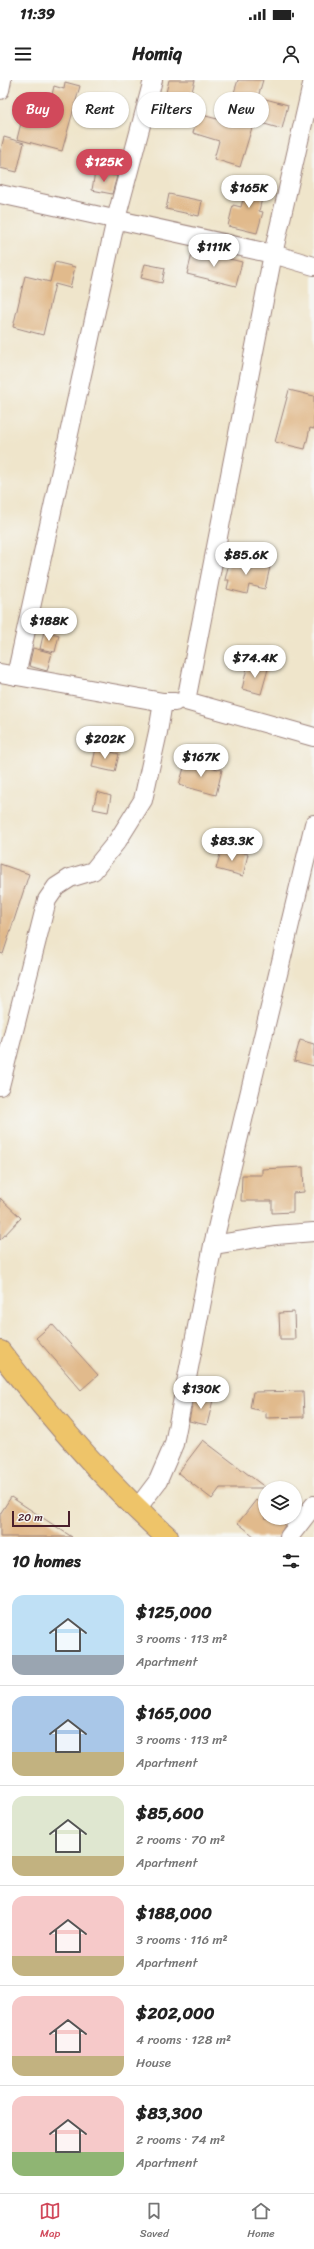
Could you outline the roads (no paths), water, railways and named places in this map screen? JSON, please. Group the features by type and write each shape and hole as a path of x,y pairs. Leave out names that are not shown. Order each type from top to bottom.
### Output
{"main road":[{"path":"0,1352 48,1415 136,1510 166,1537"}],"street":[{"path":"0,90 2,80"},
{"path":"153,80 116,219 8,675 162,702 186,701 314,737"},
{"path":"186,701 273,254 313,80"},
{"path":"0,194 273,254 314,266"},
{"path":"0,1086 47,900 56,887 70,878 93,870 118,840 143,800 157,740 162,702"},
{"path":"136,1510 158,1481 174,1444 213,1246 314,824"},
{"path":"213,1246 276,1235 314,1232"},
{"path":"289,1537 314,1505"}]}
